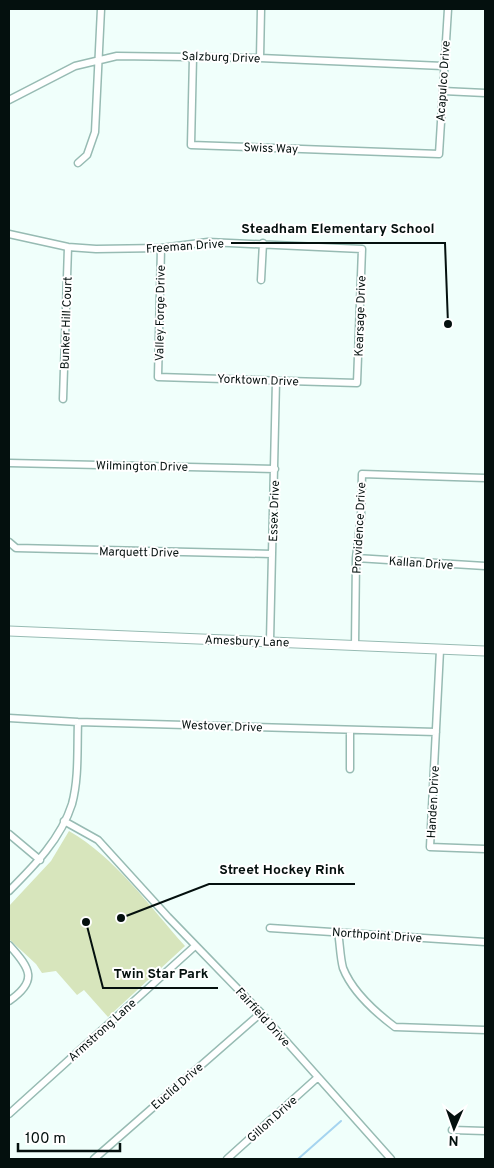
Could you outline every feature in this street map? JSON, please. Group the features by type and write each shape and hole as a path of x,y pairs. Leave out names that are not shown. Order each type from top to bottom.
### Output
{"street":[{"path":"78,163 86,155 95,132 101,9"},
{"path":"260,58 261,9"},
{"name":"Acapulco Drive","path":"439,154 448,9"},
{"name":"Salzburg Drive","path":"9,100 75,66 117,56 260,58 443,66"},
{"name":"Swiss Way","path":"193,57 191,145 439,154"},
{"path":"443,91 485,93"},
{"name":"Freeman Drive","path":"9,234 68,247 161,248 208,242 362,249"},
{"path":"261,280 263,244"},
{"name":"Bunker Hill Court","path":"63,399 68,247"},
{"name":"Valley Forge Drive","path":"158,377 161,248"},
{"name":"Kearsage Drive","path":"357,383 362,249"},
{"name":"Yorktown Drive","path":"158,377 357,383"},
{"name":"Essex Drive","path":"270,641 275,469 273,433 276,381"},
{"name":"Wilmington Drive","path":"9,463 275,469"},
{"name":"Providence Drive","path":"356,646 356,558 361,516 362,474 485,478"},
{"name":"Marquett Drive","path":"9,542 16,548 272,554"},
{"name":"Kallan Drive","path":"356,558 485,566"},
{"name":"Amesbury Lane","path":"9,631 485,651"},
{"path":"436,732 440,650"},
{"name":"Westover Drive","path":"9,718 78,722 436,732"},
{"path":"9,891 40,860 64,821 72,803 76,780 78,722"},
{"path":"350,730 350,769"},
{"name":"Handen Drive","path":"436,732 430,846 485,849"},
{"name":"Fairfield Drive","path":"64,821 98,840 195,946 261,1014 390,1159"},
{"path":"9,834 40,860"},
{"name":"Northpoint Drive","path":"270,928 485,942"},
{"path":"338,932 343,966 352,985 383,1018 395,1027 485,1030"},
{"path":"9,945 27,969 28,984 23,991 9,1001"},
{"name":"Armstrong Lane","path":"9,1114 195,946"},
{"name":"Euclid Drive","path":"94,1159 261,1014"},
{"name":"Gillon Drive","path":"227,1159 317,1078"},
{"path":"452,1130 485,1131"}],"green space":[{"path":"69,831 86,842 117,869 185,946 108,1017 84,990 77,995 56,971 42,973 36,964 9,939 9,906 51,861"}],"waterway":[{"path":"298,1159 341,1121"}],"place":[{"name":"Steadham Elementary School","path":"448,324"},
{"name":"Street Hockey Rink","path":"121,918"},
{"name":"Twin Star Park","path":"86,922"}]}
